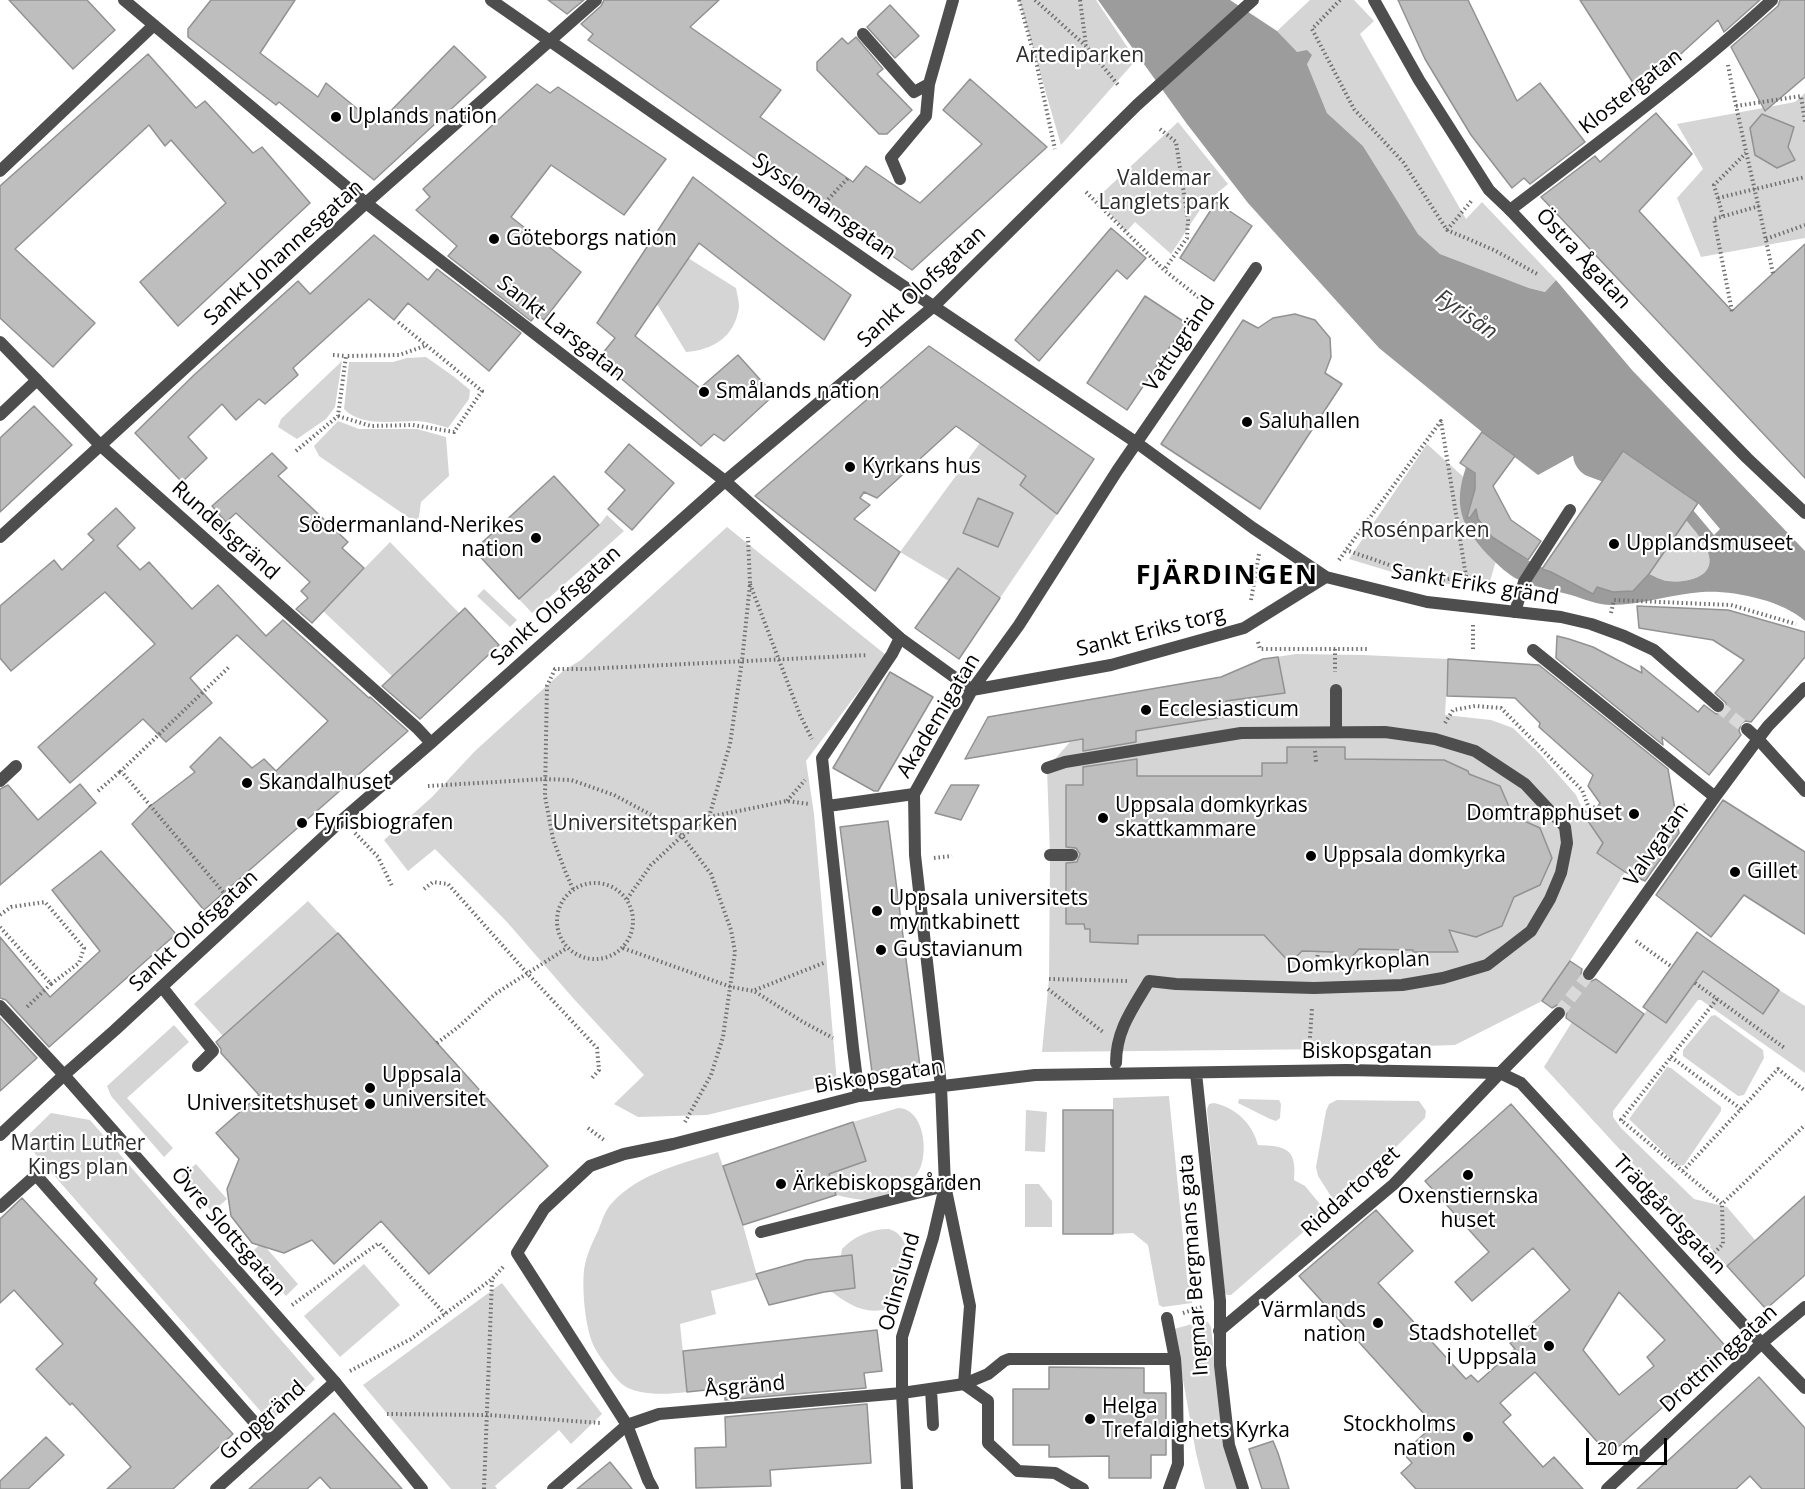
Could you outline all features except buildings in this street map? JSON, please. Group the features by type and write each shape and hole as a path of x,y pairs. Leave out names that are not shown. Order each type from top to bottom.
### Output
{"street":[{"name":"Sankt Larsgatan","path":"124,0 366,203 725,481 900,638 972,690"},
{"name":"Sysslomansgatan","path":"491,0 934,306 1137,443"},
{"name":"Sankt Johannesgatan","path":"0,537 366,203 596,0"},
{"path":"900,180 891,158 926,116 929,84 953,0"},
{"name":"Sankt Olofsgatan","path":"0,1135 343,819 725,481 934,306 1137,105 1253,0"},
{"name":"Östra Ågatan","path":"1374,0 1419,80 1487,187 1664,373 1747,458 1805,513"},
{"name":"Klostergatan","path":"1510,210 1659,97 1724,44 1772,0"},
{"path":"0,171 154,25"},
{"path":"864,34 915,92 929,84"},
{"name":"Vattugränd","path":"1137,443 1256,268"},
{"name":"Rundelsgränd","path":"0,342 101,446 431,743"},
{"path":"0,415 37,380"},
{"name":"Sankt Eriks gränd","path":"1137,443 1326,577 1427,602 1561,617 1591,624 1654,650 1718,706"},
{"name":"Akademigatan","path":"941,1086 915,855 915,794 972,690 1019,625 1137,443"},
{"path":"1515,612 1524,582 1570,510"},
{"name":"Sankt Eriks torg","path":"972,690 1111,665 1244,628 1326,577"},
{"path":"860,1095 822,758 892,654 900,638"},
{"path":"1533,650 1715,797"},
{"name":"Valvgatan","path":"1589,974 1758,739 1805,688"},
{"path":"1336,690 1336,732"},
{"path":"1747,729 1805,791"},
{"path":"1047,768 1065,762 1241,733 1385,732 1436,739 1475,752 1525,784 1565,827"},
{"path":"0,781 16,766"},
{"path":"828,806 915,794"},
{"name":"Domkyrkoplan","path":"1149,981 1176,984 1314,988 1402,985 1443,978 1487,965 1531,931 1550,899 1561,873 1567,843 1565,827"},
{"path":"1050,855 1072,855"},
{"path":"1116,1063 1122,1027 1149,981"},
{"path":"162,987 213,1051 198,1066"},
{"path":"1500,1073 1559,1013"},
{"name":"Övre Slottsgatan","path":"5,1015 64,1075 335,1382 422,1489"},
{"name":"Biskopsgatan","path":"517,1253 544,1209 590,1166 624,1154 860,1095 1035,1075 1346,1070 1500,1073"},
{"name":"Ingmar Bergmans gata","path":"1196,1073 1220,1301 1220,1365 1230,1445 1243,1489"},
{"name":"Riddartorget","path":"1219,1331 1394,1184 1500,1073"},
{"name":"Trädgårdsgatan","path":"1500,1073 1521,1083 1805,1388"},
{"name":"Odinslund","path":"907,1489 902,1393 902,1337 933,1238 945,1186 941,1086"},
{"path":"0,1207 36,1175 270,1440"},
{"path":"761,1232 945,1186 970,1306 964,1384 988,1401 988,1443 1018,1472 1055,1473 1083,1489"},
{"path":"517,1253 627,1425 653,1489"},
{"name":"Drottninggatan","path":"1606,1489 1762,1343 1805,1307"},
{"path":"1167,1318 1175,1359 1179,1464 1169,1489"},
{"name":"Åsgränd","path":"553,1489 627,1425 659,1414 902,1393 964,1384 988,1374 1009,1359 1175,1359"},
{"name":"Gropgränd","path":"216,1489 335,1382"},
{"path":"931,1389 933,1425"}],"path":[{"path":"1019,0 1037,66 1055,149"},
{"path":"1035,0 1086,46 1119,86"},
{"path":"1080,0 1086,46"},
{"path":"1340,0 1312,29 1354,109 1403,162 1447,230 1494,250 1539,276"},
{"path":"1724,44 1773,274"},
{"path":"1736,106 1801,96 1805,122"},
{"path":"1160,129 1176,142 1188,220 1187,238 1164,270"},
{"path":"1723,216 1714,185 1746,153"},
{"path":"1718,198 1805,177"},
{"path":"822,206 848,178"},
{"path":"1447,230 1479,191 1487,187"},
{"path":"1086,192 1164,270 1223,315"},
{"path":"1732,311 1714,219 1759,206"},
{"path":"1766,239 1805,225"},
{"path":"338,416 371,426 413,425 454,432 482,391 398,322"},
{"path":"333,355 399,355 426,345"},
{"path":"296,451 338,416 346,356"},
{"path":"1326,577 1441,421 1466,576 1436,581 1346,550"},
{"path":"709,817 730,744 742,661 750,584 748,537"},
{"path":"1269,538 1260,548 1250,607 1252,624 1260,649 1369,649"},
{"path":"750,584 800,715 822,758"},
{"path":"1614,600 1731,605 1796,624"},
{"path":"1473,624 1473,649"},
{"path":"573,889 553,839 545,796 547,686 555,669 892,654"},
{"path":"98,791 229,667"},
{"path":"1436,739 1453,710 1474,706 1501,708 1582,790 1589,808"},
{"path":"121,771 242,913"},
{"path":"428,786 545,779 571,780 614,795 657,818 682,836 711,874 731,930 735,952 731,987 723,1037 711,1075 673,1143"},
{"path":"627,900 651,865 682,836 709,817 788,801 828,806"},
{"path":"1565,827 1589,808 1598,807"},
{"path":"343,819 378,857 392,886"},
{"path":"930,858 952,856"},
{"path":"424,889 433,882 448,884 597,1048 599,1070 592,1078"},
{"path":"589,883 601,883 614,887 627,900 632,912 633,927 630,938 623,948 611,956 598,960 579,957 567,948 557,930 557,913 562,900 573,889 589,883"},
{"path":"0,915 11,907 45,902 84,948 79,963 5,1015"},
{"path":"0,927 51,984"},
{"path":"1621,930 1672,967"},
{"path":"437,1043 495,994 567,948"},
{"path":"623,948 731,987 754,991 803,1022 853,1048"},
{"path":"754,991 843,954"},
{"path":"1049,979 1149,981"},
{"path":"1695,983 1786,1049"},
{"path":"1048,989 1118,1044"},
{"path":"1717,999 1621,1120 1722,1204"},
{"path":"1309,1058 1310,1029"},
{"path":"1671,1057 1741,1109"},
{"path":"1683,1171 1778,1070 1805,1091"},
{"path":"1714,1252 1723,1244 1722,1204 1805,1125"},
{"path":"290,1308 379,1243 445,1314"},
{"path":"335,1382 346,1372 411,1339 492,1279 517,1253"},
{"path":"484,1489 492,1279"},
{"path":"1167,1318 1220,1301"},
{"path":"362,1414 488,1415 627,1425"}],"green space":[{"name":"Artediparken","path":"1019,0 1096,0 1136,60 1061,145"},
{"path":"1310,0 1354,0 1374,21 1360,34 1466,219 1482,202 1556,280 1545,292 1440,254 1418,234 1363,146 1327,113 1307,64 1277,31"},
{"path":"1805,93 1805,238 1701,257 1677,198 1703,169 1677,124 1795,102"},
{"name":"Valdemar Langlets park","path":"1178,122 1228,184 1203,205 1171,254 1135,222 1126,232 1097,198"},
{"path":"688,258 736,288 739,307 733,326 721,340 714,345 686,352 657,304"},
{"path":"426,357 470,390 469,399 448,428 420,421 368,421 351,415 344,409 349,362 393,362 407,358"},
{"path":"342,361 335,407 326,419 297,439 278,427 281,419"},
{"path":"338,421 359,429 417,429 446,437 449,476 421,502 418,524 319,456 314,446"},
{"path":"980,443 1026,476 1057,514 1000,598 958,569 949,581 900,552","holes":["978,498 1013,513 998,547 963,532"]},
{"name":"Rosénparken","path":"1427,444 1469,482 1471,518 1498,554 1490,581 1435,585 1349,559"},
{"path":"607,515 624,531 532,613 519,599"},
{"path":"1686,520 1705,546 1709,556 1707,570 1696,578 1681,581 1662,580 1649,574"},
{"name":"Universitetsparken","path":"727,527 886,655 806,761 814,814 837,1083 707,1115 638,1117 614,1104 644,1075 507,922 435,849 408,871 384,840 432,797 475,751 563,671 581,660"},
{"path":"390,542 459,613 393,677 323,611"},
{"path":"484,589 517,620 510,627 477,596"},
{"path":"1296,654 1448,659 1445,715 1491,720 1513,728 1540,754 1576,795 1588,821 1603,843 1597,853 1625,872 1570,961 1542,1001 1455,1045 1334,1049 1042,1052 1049,979 1050,855 1047,768 1070,742 1229,716 1221,677 1263,659"},
{"path":"308,901 338,933 223,1036 194,1004"},
{"path":"1703,971 1763,1014 1779,990 1805,1006 1805,1073 1698,1000 1613,1111 1613,1117 1621,1128 1694,1199 1727,1207 1755,1240 1727,1266 1544,1067 1572,1022 1615,1053 1647,1010 1666,1023"},
{"path":"1715,1015 1763,1050 1764,1058 1744,1095 1738,1096 1683,1056 1683,1050 1711,1016"},
{"path":"174,1025 189,1042 127,1098 173,1148 164,1157 111,1096 107,1086"},
{"path":"1667,1067 1721,1107 1721,1111 1684,1165 1678,1166 1629,1119"},
{"path":"1169,1096 1187,1278 1194,1292 1192,1303 1163,1307 1159,1305 1148,1245 1133,1233 1113,1234 1113,1098"},
{"path":"1239,1099 1279,1100 1280,1118 1276,1121 1270,1119 1238,1103"},
{"path":"1337,1100 1419,1101 1426,1111 1425,1118 1343,1200 1337,1203 1318,1176 1316,1167 1326,1111 1329,1104"},
{"path":"1209,1104 1222,1105 1242,1118 1252,1130 1258,1145 1286,1150 1293,1158 1294,1180 1305,1186 1324,1209 1324,1214 1231,1295 1224,1292 1207,1109"},
{"path":"898,1108 907,1110 919,1124 924,1146 921,1166 917,1174 896,1192 882,1197 864,1200 836,1195 829,1174 866,1161 853,1122"},
{"path":"1026,1110 1047,1112 1045,1152 1025,1151"},
{"name":"Martin Luther Kings plan","path":"51,1113 90,1120 315,1379 270,1422 23,1140"},
{"path":"718,1152 743,1225 758,1279 711,1291 716,1314 680,1324 687,1392 657,1394 635,1391 625,1387 618,1380 592,1342 583,1278 588,1255 607,1209 623,1193 648,1177"},
{"path":"196,1164 227,1199 212,1212 181,1176"},
{"path":"1025,1184 1039,1184 1052,1201 1052,1227 1025,1227"},
{"path":"889,1229 901,1238 907,1252 893,1305 877,1311 869,1310 845,1301 831,1291 855,1288 852,1255 841,1256 842,1249 863,1234"},
{"path":"262,1243 298,1284 286,1296 249,1254"},
{"path":"364,1264 400,1305 340,1357 304,1316"},
{"path":"502,1283 602,1414 571,1444 559,1430 495,1486 497,1489 451,1489 363,1385"},
{"path":"1203,1321 1208,1322 1211,1327 1224,1441 1237,1489 1205,1489 1196,1453 1174,1329"}],"water":[{"name":"Fyrisån","path":"1098,0 1230,0 1277,31 1297,52 1307,50 1312,55 1307,64 1327,113 1363,146 1418,234 1440,254 1529,288 1545,292 1556,280 1632,370 1805,551 1805,621 1783,607 1770,602 1728,593 1702,592 1634,603 1601,604 1528,584 1500,567 1478,544 1462,514 1460,493 1466,467 1479,476 1476,506 1478,519 1491,535 1525,559 1551,572 1613,592 1625,592 1636,588 1649,574 1674,581 1689,580 1702,575 1707,570 1709,556 1703,542 1686,520 1693,510 1714,535 1720,529 1698,503 1623,451 1596,443 1538,475 1379,348 1248,203 1187,124"}],"waterway":[{"path":"1597,454 1616,461"}],"tunnel":[{"path":"1718,706 1747,729"},
{"path":"1559,1013 1589,974"}],"place":[{"name":"Uplands nation","path":"336,117"},
{"name":"Göteborgs nation","path":"494,239"},
{"name":"Smålands nation","path":"704,392"},
{"name":"Saluhallen","path":"1247,422"},
{"name":"Kyrkans hus","path":"850,467"},
{"name":"Södermanland-Nerikes nation","path":"536,538"},
{"name":"Upplandsmuseet","path":"1614,544"},
{"name":"Ecclesiasticum","path":"1146,710"},
{"name":"Skandalhuset","path":"247,783"},
{"name":"Domtrapphuset","path":"1634,814"},
{"name":"Uppsala domkyrkas skattkammare","path":"1103,818"},
{"name":"Fyrisbiografen","path":"302,823"},
{"name":"Uppsala domkyrka","path":"1311,856"},
{"name":"Gillet","path":"1735,872"},
{"name":"Uppsala universitets myntkabinett","path":"877,911"},
{"name":"Gustavianum","path":"881,950"},
{"name":"Uppsala universitet","path":"370,1088"},
{"name":"Universitetshuset","path":"370,1104"},
{"name":"Oxenstiernska huset","path":"1468,1175"},
{"name":"Ärkebiskopsgården","path":"781,1184"},
{"name":"Värmlands nation","path":"1378,1323"},
{"name":"Stadshotellet i Uppsala","path":"1549,1346"},
{"name":"Helga Trefaldighets Kyrka","path":"1090,1419"},
{"name":"Stockholms nation","path":"1468,1437"}],"district":[{"name":"FJÄRDINGEN","path":"1227,576"}]}
